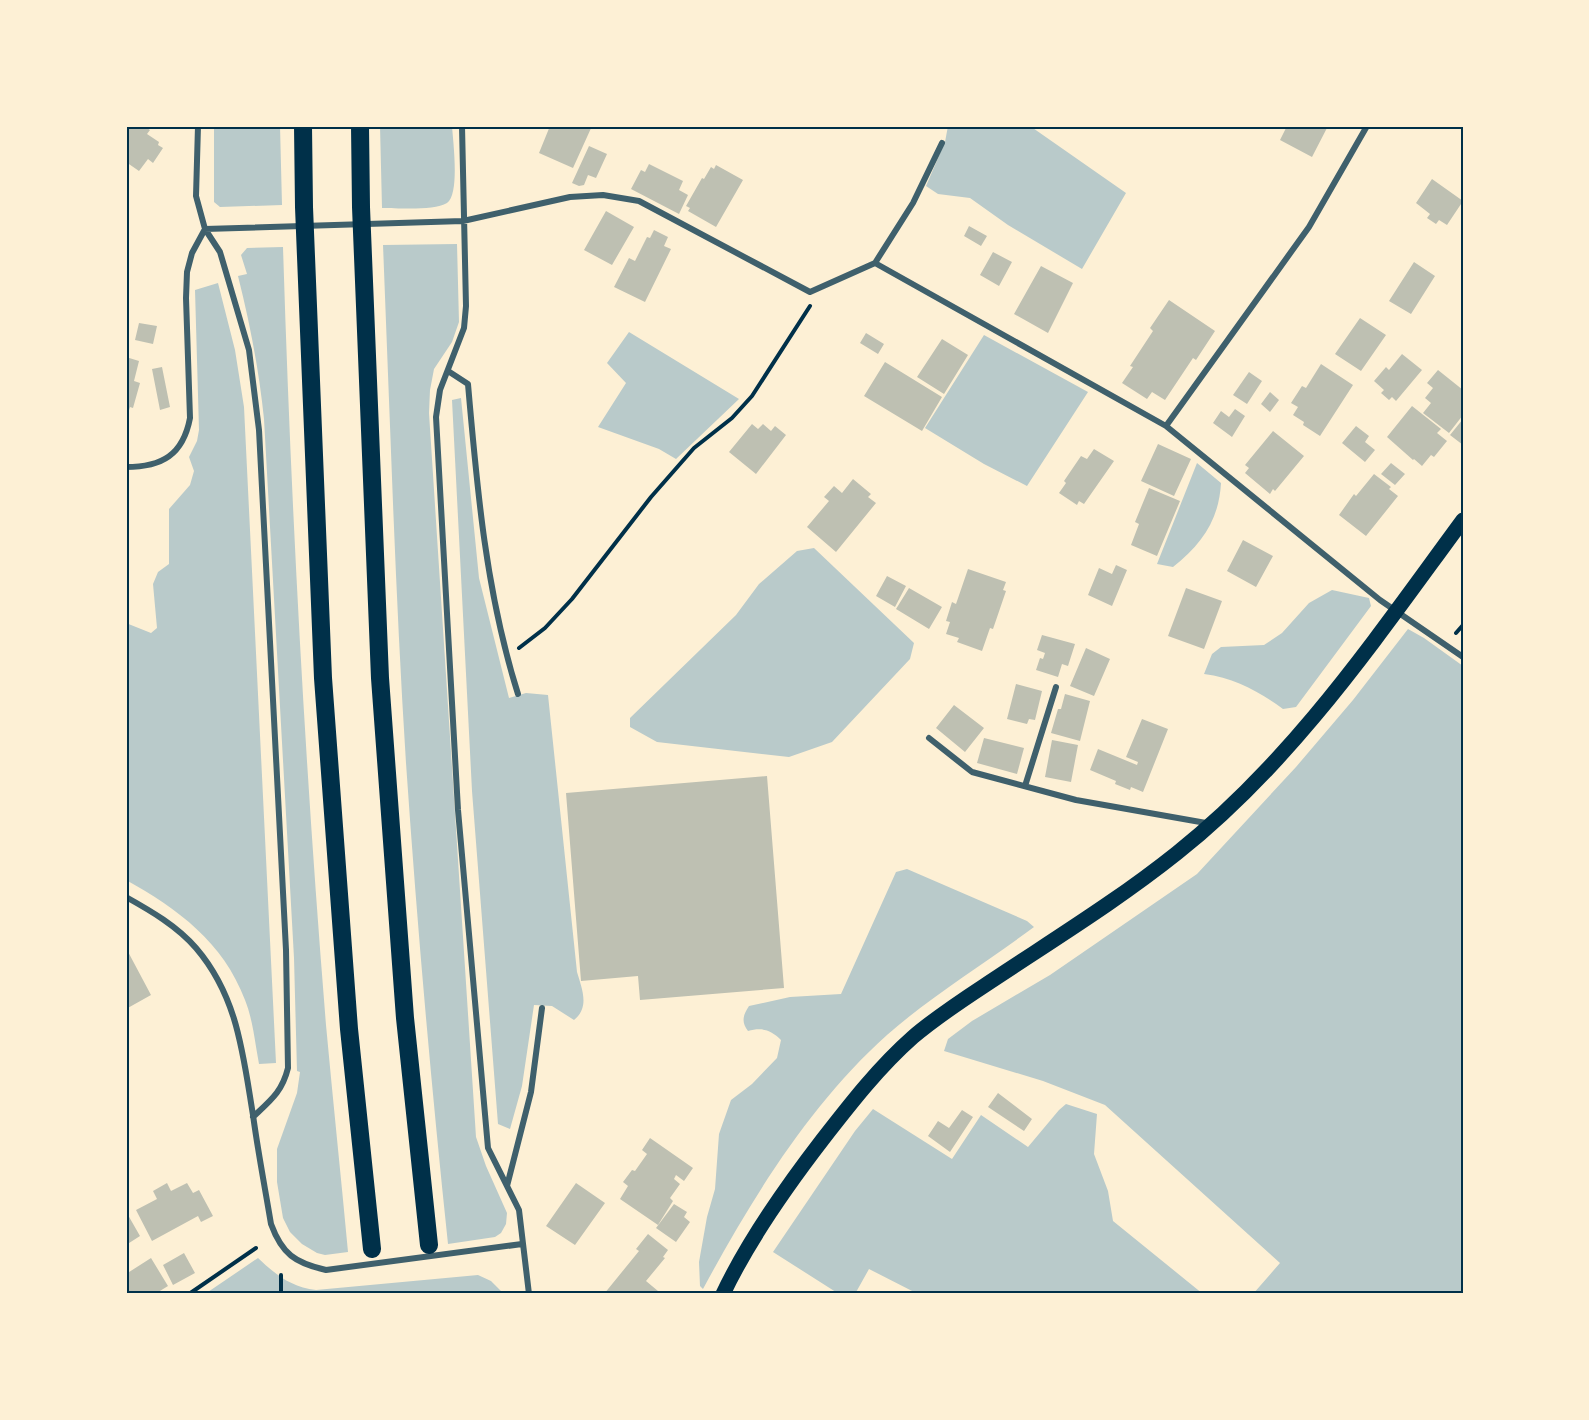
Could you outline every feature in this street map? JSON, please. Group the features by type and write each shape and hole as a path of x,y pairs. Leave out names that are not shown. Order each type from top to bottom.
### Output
{"highway":[{"path":"303,126 304,207 323,678 349,1029 372,1249"},
{"path":"360,126 361,207 380,678 405,1018 429,1245"}],"main road":[{"path":"723,1294 753,1239 800,1169 848,1107 885,1065 914,1036 963,1000 1113,899 1177,853 1210,824 1287,749 1326,703 1463,520"}],"street":[{"path":"198,126 196,196 205,229 220,252 249,350 259,430 286,950 288,1068 279,1092 253,1117"},
{"path":"462,126 466,306 464,328 440,390 436,417 458,810 488,1148 519,1210 529,1294"},
{"path":"1166,426 1310,227 1367,126"},
{"path":"205,229 463,221 570,197 603,195 639,201 810,292 875,263 913,203 942,143"},
{"path":"126,467 143,467 160,462 181,446 187,433 190,418 187,272 192,253 205,229"},
{"path":"875,263 1166,426 1396,611 1463,657"},
{"path":"448,371 468,384 486,560 507,657 518,694"},
{"path":"1024,786 1056,687"},
{"path":"929,738 972,772 1076,800 1210,824"},
{"path":"126,897 171,925 196,948 213,973 231,1007 242,1042 272,1224 277,1239 294,1259 310,1267 326,1270 522,1244"},
{"path":"507,1186 531,1092 542,1008"}],"path":[{"path":"507,657 552,621 573,599 651,497 694,448 732,418 752,396 813,302 810,292"},
{"path":"189,1294 256,1248"},
{"path":"281,1275 281,1294"}],"shaded area":[{"path":"214,126 280,126 282,205 220,207 214,202"},
{"path":"380,126 452,126 455,179 451,198 447,203 425,208 382,208"},
{"path":"948,126 1030,126 1126,193 1082,269 1008,225 970,198 938,194 926,186 945,142"},
{"path":"457,244 459,322 452,342 434,369 429,413 476,1137 507,1213 506,1224 501,1233 495,1237 448,1244 425,1004 406,763 383,245"},
{"path":"283,247 290,442 305,734 326,1025 348,1252 325,1255 302,1244 290,1232 283,1218 277,1182 277,1149 297,1093 300,1072 297,1071 294,958 264,419 254,347 238,276 247,274 241,255 247,248"},
{"path":"218,283 235,350 244,407 276,1063 259,1064 245,1000 236,979 211,944 181,915 126,880 126,623 151,633 157,628 153,584 158,572 169,564 169,509 190,485 194,471 189,457 197,441 199,430 195,290"},
{"path":"629,332 739,399 676,459 659,449 598,427 626,383 607,363"},
{"path":"984,335 1088,392 1027,486 984,464 925,428"},
{"path":"461,398 479,578 509,698 526,693 548,695 577,972 583,998 582,1009 574,1020 552,1006 534,1005 522,1086 510,1129 498,1124 472,791 452,400"},
{"path":"1197,463 1221,483 1213,520 1200,540 1173,567 1157,564"},
{"path":"814,548 914,643 910,659 832,742 789,757 657,742 630,727 630,718 736,615 759,584 797,551"},
{"path":"1332,590 1369,598 1371,606 1296,707 1283,709 1246,686 1204,674 1212,654 1221,647 1264,645 1282,633 1309,603"},
{"path":"1408,629 1463,666 1463,1294 1253,1294 1280,1263 1105,1105 1043,1081 944,1051 948,1039 972,1021 1050,975 1197,874 1296,767 1353,700"},
{"path":"907,869 1027,921 1034,927 922,1007 887,1035 859,1062 833,1091 784,1154 762,1187 703,1289 700,1286 699,1262 707,1217 715,1189 719,1134 731,1100 752,1084 777,1058 781,1040 766,1030 748,1031 744,1022 745,1012 749,1006 790,997 841,994 896,872"},
{"path":"1066,1104 1097,1114 1094,1154 1108,1191 1113,1221 1203,1294 918,1294 869,1269 855,1294 839,1294 773,1252 855,1131 873,1109 952,1159 981,1115 1028,1147"},
{"path":"258,1258 284,1279 316,1290 478,1275 491,1281 504,1294 205,1294"}],"building":[{"path":"126,126 144,126 150,130 147,134 159,142 158,145 163,148 153,163 148,159 139,171 126,162"},
{"path":"550,126 592,126 573,168 539,153"},
{"path":"1287,126 1328,126 1312,157 1280,140"},
{"path":"589,146 607,154 596,178 588,175 584,185 579,186 572,183"},
{"path":"649,164 683,181 679,190 688,195 679,214 631,189 641,170 645,172"},
{"path":"716,165 743,180 716,227 688,211 690,208 686,206 702,178 704,179 711,167 714,169"},
{"path":"1432,179 1463,201 1447,225 1439,220 1436,224 1427,218 1430,214 1416,203"},
{"path":"606,211 634,227 612,265 584,250"},
{"path":"969,226 987,236 981,246 964,236"},
{"path":"654,230 668,237 664,246 671,249 645,302 614,287 629,258 635,261 647,237 650,238"},
{"path":"993,252 1012,262 999,286 980,275"},
{"path":"1414,262 1435,276 1411,314 1389,301"},
{"path":"1041,266 1073,283 1048,333 1014,314"},
{"path":"1169,300 1215,331 1196,360 1193,358 1165,400 1152,392 1147,399 1122,383 1133,367 1130,366 1153,331 1150,328"},
{"path":"1360,318 1386,335 1361,371 1335,354"},
{"path":"139,323 157,326 153,344 135,340"},
{"path":"866,333 884,344 878,354 860,343"},
{"path":"942,339 968,355 944,394 917,377"},
{"path":"1402,354 1422,370 1396,401 1392,397 1389,400 1381,393 1384,390 1374,381 1386,367 1389,370"},
{"path":"126,357 139,361 134,381 140,383 133,408 130,407 127,417"},
{"path":"885,362 942,397 922,431 864,396"},
{"path":"1321,364 1353,385 1320,436 1293,415 1298,407 1291,403 1302,386 1306,388"},
{"path":"162,367 170,407 160,410 152,369"},
{"path":"1438,370 1463,390 1463,415 1449,433 1423,413 1431,403 1425,398 1433,388 1427,383"},
{"path":"1249,372 1262,381 1247,404 1233,395"},
{"path":"1270,392 1279,400 1270,412 1261,404"},
{"path":"1412,406 1441,429 1437,433 1447,441 1434,457 1431,455 1422,466 1387,437"},
{"path":"1235,409 1245,416 1232,437 1213,423 1221,411 1229,417"},
{"path":"1463,419 1463,445 1450,435"},
{"path":"752,424 758,429 763,424 771,431 775,426 786,435 756,474 729,452"},
{"path":"1356,426 1369,436 1365,442 1375,450 1365,462 1342,443"},
{"path":"1273,431 1304,456 1270,494 1245,473 1249,468 1245,465"},
{"path":"1158,444 1191,459 1174,496 1141,481"},
{"path":"1094,449 1114,461 1084,504 1079,501 1077,505 1059,493 1066,483 1064,481 1081,456 1087,459"},
{"path":"1391,463 1405,474 1395,485 1381,474"},
{"path":"1374,474 1391,487 1389,489 1398,496 1366,536 1339,515 1354,494 1356,496"},
{"path":"853,479 871,494 868,497 876,503 836,552 807,527 829,501 824,497 834,486 842,493"},
{"path":"1149,488 1180,501 1157,556 1131,545 1139,524 1135,522"},
{"path":"1243,540 1273,556 1256,587 1227,571"},
{"path":"1116,565 1127,570 1112,606 1088,595 1099,568 1112,574"},
{"path":"968,569 1006,582 1003,590 1006,591 993,629 990,628 982,651 957,642 959,638 946,634 950,622 946,621 952,602 956,604"},
{"path":"887,576 906,586 895,607 876,596"},
{"path":"909,588 942,607 929,629 896,609"},
{"path":"1186,588 1222,601 1204,649 1168,636"},
{"path":"1042,635 1075,644 1068,666 1062,664 1058,677 1036,670 1040,658 1043,659 1045,653 1037,650"},
{"path":"1086,648 1110,659 1094,696 1070,686"},
{"path":"1016,684 1042,691 1035,720 1029,719 1027,724 1007,719"},
{"path":"1065,694 1090,701 1080,741 1051,733"},
{"path":"954,705 984,728 965,752 936,728"},
{"path":"1142,719 1168,729 1143,792 1115,784 1116,781 1090,770 1098,749 1137,765 1138,762 1126,757"},
{"path":"984,738 1024,748 1017,774 977,763"},
{"path":"1052,740 1078,745 1071,782 1045,777"},
{"path":"767,776 784,988 640,1000 638,976 581,981 566,793"},
{"path":"126,948 151,995 126,1009"},
{"path":"998,1093 1032,1119 1024,1131 988,1107"},
{"path":"962,1110 973,1117 950,1152 928,1136 938,1121 949,1128"},
{"path":"650,1138 693,1168 684,1181 676,1175 674,1179 680,1184 670,1198 673,1201 658,1225 620,1199 628,1186 623,1182 632,1170 635,1171 647,1154 642,1150"},
{"path":"167,1183 171,1191 187,1183 193,1193 199,1190 213,1216 201,1222 198,1216 152,1241 136,1210 157,1199 153,1191"},
{"path":"576,1183 605,1203 575,1245 546,1226"},
{"path":"674,1204 687,1212 684,1217 690,1222 676,1242 656,1228"},
{"path":"128,1215 140,1236 126,1245 126,1216"},
{"path":"648,1234 668,1250 663,1257 665,1258 646,1281 658,1291 655,1294 604,1294 639,1251 636,1249"},
{"path":"184,1253 195,1273 173,1285 163,1265"},
{"path":"151,1258 168,1286 155,1294 126,1294 126,1274"}]}
